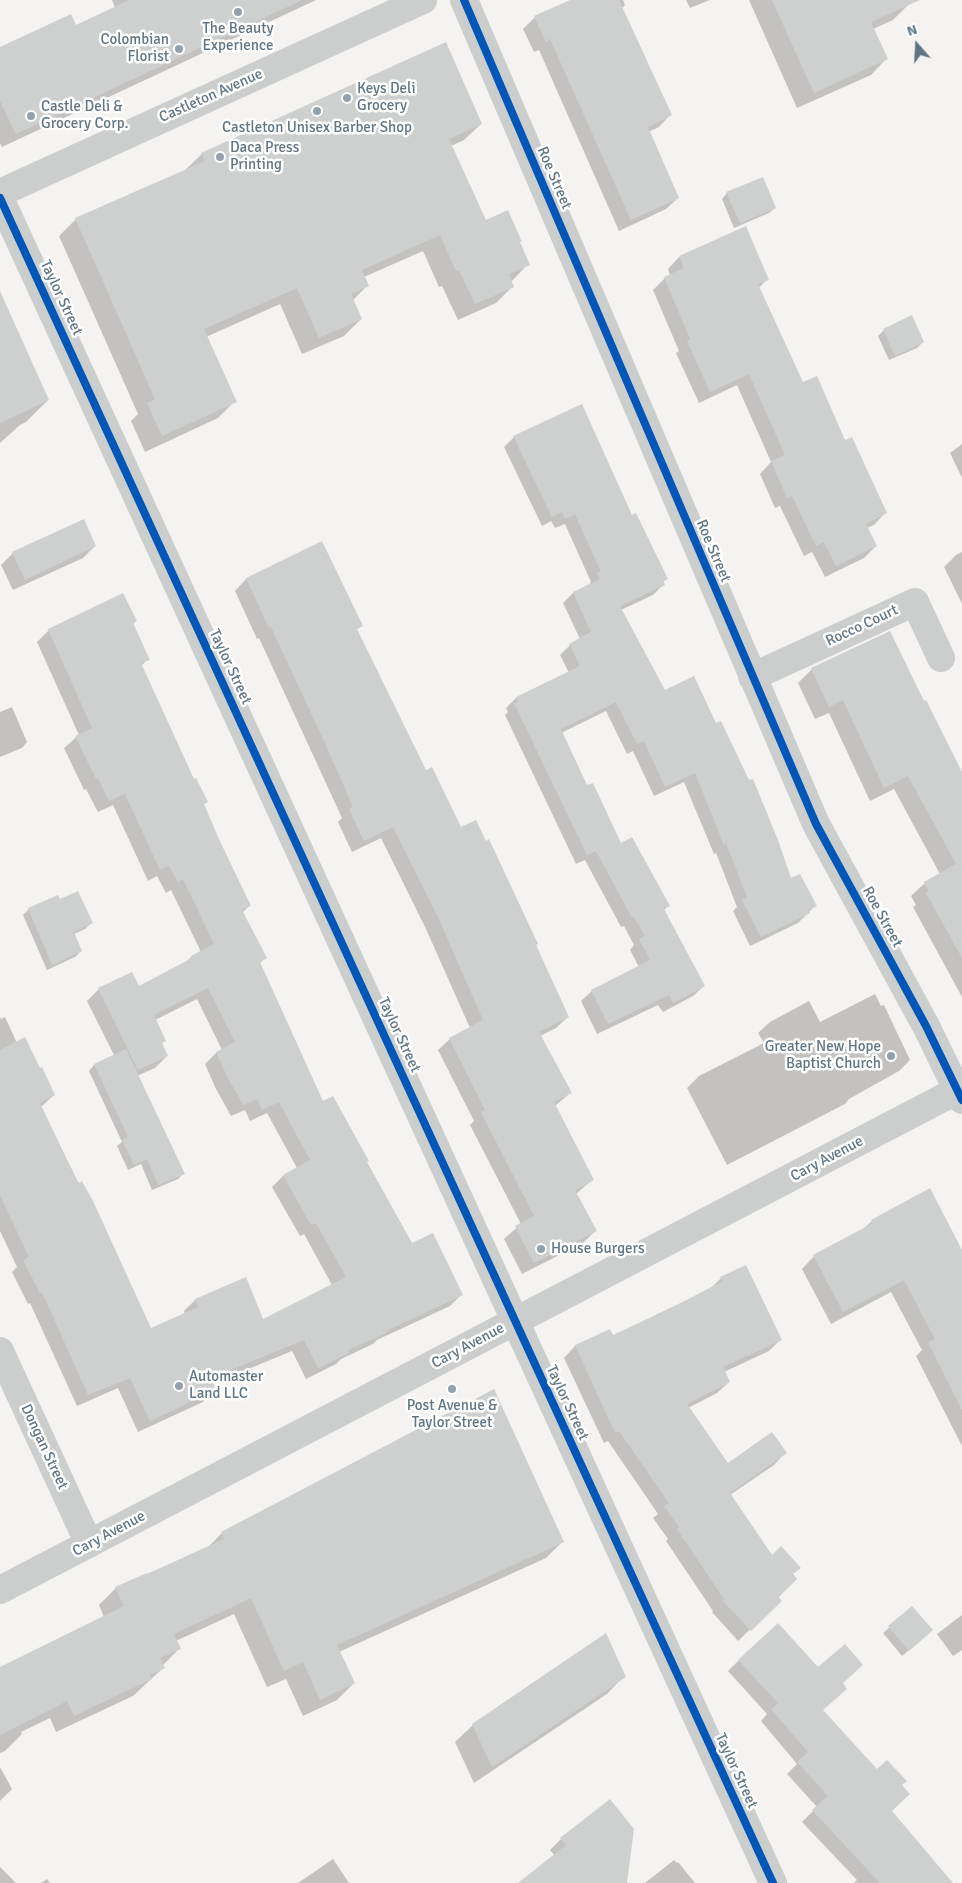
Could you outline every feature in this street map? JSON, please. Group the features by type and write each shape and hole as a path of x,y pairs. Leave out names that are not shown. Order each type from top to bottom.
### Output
{"street":[{"name":"Castleton Avenue","path":"0,193 423,0"},
{"name":"Roe Street","path":"464,0 816,824 926,1026 960,1093"},
{"name":"Taylor Street","path":"0,198 773,1883"},
{"name":"Rocco Court","path":"752,677 915,602 941,658"},
{"name":"Cary Avenue","path":"0,1590 515,1321 960,1093"},
{"name":"Dongan Street","path":"0,1351 89,1544"}],"building":[{"path":"129,0 302,0 16,134 0,101 0,47 71,14 76,25"},
{"path":"570,0 619,0 672,115 648,127 679,198 631,220 550,39 546,42 534,16"},
{"path":"772,0 920,0 871,22 888,59 814,93"},
{"path":"446,42 482,124 449,139 486,220 508,210 530,265 509,274 514,287 475,304 459,270 456,271 440,235 362,270 369,286 351,294 362,319 319,338 297,288 204,329 237,402 162,436 147,403 155,399 75,218 205,161 201,153"},
{"path":"763,177 776,208 740,223 726,192"},
{"path":"746,226 769,280 758,284 803,382 817,376 845,440 852,437 887,513 866,524 877,546 836,566 824,542 816,546 792,496 787,498 771,461 785,455 749,374 710,392 687,341 690,339 664,277 684,268 679,256"},
{"path":"0,291 49,400 0,423"},
{"path":"912,315 924,342 895,356 883,329"},
{"path":"582,404 632,515 636,513 668,579 663,581 665,585 620,606 665,690 694,676 716,723 721,721 749,780 753,779 791,878 800,874 817,906 809,910 810,913 761,937 742,900 747,897 726,843 724,845 695,773 665,787 644,741 637,744 616,702 561,729 587,785 593,783 621,843 632,837 670,906 664,909 705,986 673,1003 669,995 608,1024 591,990 650,960 639,939 645,936 634,917 632,918 596,851 587,855 514,703 518,702 516,697 580,666 569,644 591,632 573,592 600,579 597,573 601,572 575,514 565,519 562,512 552,517 513,436"},
{"path":"84,519 96,546 25,580 12,552"},
{"path":"322,541 363,626 357,629 426,770 432,767 461,827 476,820 486,841 489,839 538,944 536,945 569,1017 539,1032 572,1093 554,1102 594,1180 575,1190 597,1231 534,1263 515,1226 534,1216 481,1112 485,1110 449,1038 483,1020 438,917 393,827 364,841 349,809 353,807 325,743 246,578"},
{"path":"123,593 137,621 133,623 150,660 141,663 194,779 196,778 208,802 204,804 251,906 242,910 267,958 260,962 323,1101 333,1096 412,1243 433,1233 463,1295 348,1350 349,1353 318,1368 304,1340 211,1378 216,1390 150,1421 130,1378 88,1395 42,1292 40,1293 23,1260 29,1257 0,1195 0,1050 25,1037 40,1068 42,1067 55,1095 40,1103 78,1183 82,1181 93,1201 151,1328 198,1307 195,1299 246,1277 263,1319 346,1277 316,1223 311,1225 283,1175 310,1160 279,1102 262,1110 257,1099 243,1105 228,1078 216,1052 235,1042 208,988 154,1015 166,1041 162,1043 168,1056 138,1070 98,988 132,972 139,986 214,944 183,879 178,882 169,866 160,870 125,794 109,801 75,736 92,728 48,629"},
{"path":"890,631 924,701 926,700 962,772 962,958 926,893 929,891 924,882 956,864 908,776 884,788 843,700 829,707 811,668"},
{"path":"78,891 93,923 74,932 82,951 52,965 28,908 58,895 60,899"},
{"path":"126,1049 185,1174 158,1185 147,1159 134,1165 122,1140 128,1137 94,1064"},
{"path":"930,1188 962,1250 962,1410 928,1342 935,1339 904,1280 843,1312 813,1255 873,1223 871,1220"},
{"path":"746,1265 782,1340 723,1367 730,1382 687,1404 728,1463 772,1432 787,1453 730,1493 772,1555 781,1546 801,1568 793,1574 797,1579 779,1597 782,1601 751,1631 722,1600 724,1599 677,1529 679,1527 664,1506 669,1503 619,1431 615,1433 575,1345 610,1329 613,1335 656,1316 723,1281 720,1277"},
{"path":"494,1389 564,1542 337,1645 355,1683 320,1700 303,1662 284,1671 251,1598 174,1634 181,1649 160,1658 165,1668 150,1675 152,1679 74,1716 67,1701 0,1735 0,1667 124,1606 115,1587 224,1539 221,1532"},
{"path":"912,1606 933,1630 909,1651 888,1626"},
{"path":"778,1623 818,1667 845,1644 863,1665 843,1683 847,1689 823,1710 877,1769 887,1760 907,1781 902,1785 910,1794 892,1811 953,1883 880,1883 812,1810 828,1796 797,1762 808,1752 771,1709 778,1703 738,1660"},
{"path":"606,1633 626,1677 492,1767 472,1724"},
{"path":"610,1799 634,1829 627,1883 518,1883 566,1845 560,1838"}],"cycle path":[{"path":"464,0 816,824 926,1026 962,1100"},
{"path":"0,198 773,1883"}],"place":[{"name":"The Beauty Experience","path":"238,12"},
{"name":"Colombian Florist","path":"179,49"},
{"name":"Keys Deli Grocery","path":"347,98"},
{"name":"Castleton Unisex Barber Shop","path":"317,111"},
{"name":"Castle Deli & Grocery Corp.","path":"31,116"},
{"name":"Daca Press Printing","path":"220,157"},
{"name":"Greater New Hope Baptist Church","path":"891,1056"},
{"name":"House Burgers","path":"541,1249"},
{"name":"Automaster Land LLC","path":"179,1386"},
{"name":"Post Avenue & Taylor Street","path":"452,1389"}]}
